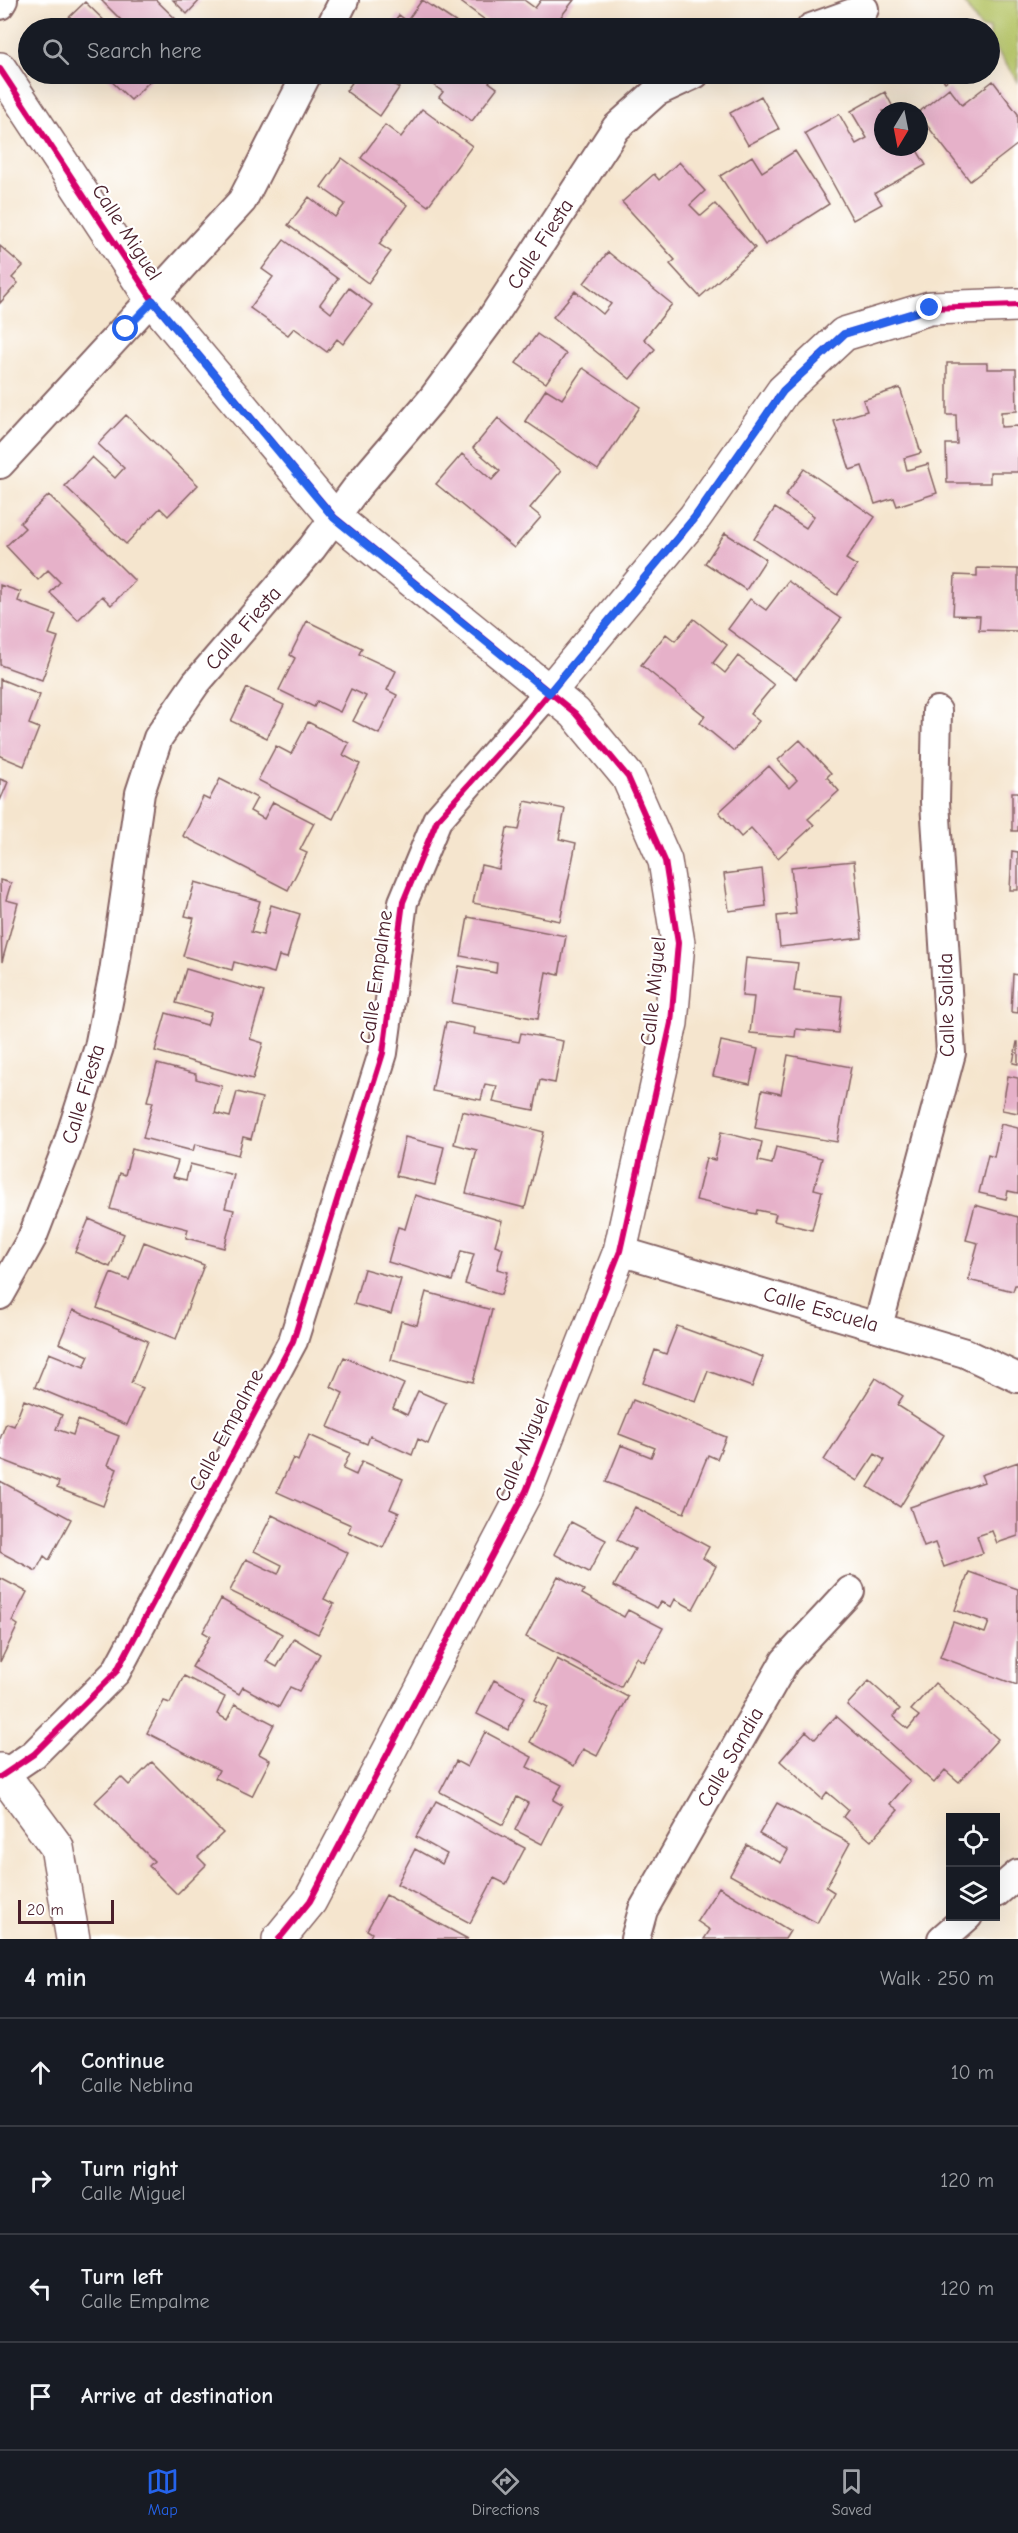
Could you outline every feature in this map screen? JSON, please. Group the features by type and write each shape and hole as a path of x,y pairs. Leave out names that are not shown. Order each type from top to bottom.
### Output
{"street":[{"path":"0,5 3,0"},
{"path":"335,18 344,0"},
{"path":"839,18 864,9"},
{"name":"Calle Miguel","path":"0,69 153,301 334,518 575,713 628,777 665,861 678,943 671,1023 620,1251 526,1491 310,1901 279,1939"},
{"path":"0,464 153,301 242,201 302,84"},
{"name":"Calle Fiesta","path":"0,1295 32,1238 66,1150 99,1047 114,972 140,793 158,738 196,683 312,548 432,398 492,318 616,128 656,92 673,84"},
{"name":"Calle Empalme","path":"2,1773 34,1754 117,1672 292,1341 383,1053 402,902 437,820 549,693 695,517 783,391 844,334 930,308 1018,305"},
{"name":"Calle Salida","path":"878,1326 951,1053 935,802 938,711"},
{"name":"Calle Escuela","path":"620,1251 965,1353 1018,1378"},
{"name":"Calle Sandia","path":"635,1939 643,1910 784,1661 850,1591"},
{"path":"2,1773 57,1848 73,1939"},
{"path":"1000,1890 1018,1874"},
{"path":"942,1939 964,1921"}],"green space":[{"path":"962,0 1018,0 1018,82 1000,55 1000,18 974,18"}],"building":[{"path":"101,0 156,0 175,18 119,18"},
{"path":"173,0 200,0 187,14"},
{"path":"422,0 449,18 409,18"},
{"path":"458,0 524,0 535,8 541,0 574,0 560,18 482,18"},
{"path":"85,2 102,18 68,18"},
{"path":"114,84 147,84 131,100"},
{"path":"351,84 393,84 399,88 380,116 346,91"},
{"path":"432,84 492,84 497,88 472,121 439,97 443,92"},
{"path":"989,84 995,84 1018,114 1018,144 970,181 928,127 928,105 949,88 962,105"},
{"path":"885,92 890,102 874,102 874,156 920,156 926,165 875,193 882,204 853,220 805,133 839,114 856,144 867,138 851,111"},
{"path":"761,96 779,129 748,145 730,113"},
{"path":"422,109 472,146 428,206 361,158 385,125 401,137"},
{"path":"795,151 829,204 765,245 720,176 752,156 762,172"},
{"path":"342,158 407,205 379,244 391,252 368,283 288,225 309,197 335,217 345,204 321,187"},
{"path":"679,162 705,191 690,205 701,216 715,204 755,248 700,297 670,264 675,260 622,202 654,174 659,180"},
{"path":"284,240 338,279 320,304 331,313 349,288 372,305 343,344 337,339 327,352 294,328 288,335 250,308 273,277 262,269"},
{"path":"0,246 23,266 12,278 18,283 0,303"},
{"path":"608,252 672,304 644,339 655,349 630,379 553,317 575,291 603,314 611,304 584,283"},
{"path":"537,334 566,354 546,383 516,363"},
{"path":"947,363 987,363 987,369 1016,369 1017,411 1001,412 1001,427 1018,426 1018,472 990,472 990,483 947,483 946,444 957,444 956,415 947,415"},
{"path":"583,368 640,407 598,470 525,421 546,389 562,399"},
{"path":"900,388 921,453 904,458 907,470 928,464 937,493 897,506 894,498 875,504 862,466 850,470 834,421 867,411 863,400"},
{"path":"126,415 198,485 168,516 160,508 126,544 65,486 92,457 115,478 124,468 98,444"},
{"path":"498,418 561,471 530,508 541,517 514,548 436,484 462,454 492,480 500,471 473,448"},
{"path":"804,469 875,517 846,559 857,566 837,595 754,539 775,508 806,528 814,516 785,496"},
{"path":"49,495 135,581 111,605 102,596 78,620 50,593 60,582 48,570 38,580 6,546 25,528 20,523"},
{"path":"725,533 766,559 746,590 705,563"},
{"path":"977,568 1018,569 1018,631 979,630 980,616 953,615 955,575 977,576"},
{"path":"788,581 841,619 796,679 728,629 750,599 766,610"},
{"path":"0,585 21,592 18,601 56,615 49,634 58,637 42,680 0,665"},
{"path":"694,619 727,645 713,663 725,673 738,656 774,685 750,714 759,721 734,751 700,723 705,716 641,665 666,634 675,641"},
{"path":"307,621 362,648 359,654 396,671 387,690 397,695 379,734 353,721 366,696 351,689 340,712 317,701 314,707 279,690 295,658 290,655"},
{"path":"0,679 40,695 29,724 39,728 24,766 0,756"},
{"path":"247,688 284,705 267,738 231,721"},
{"path":"308,722 349,743 343,755 360,764 333,819 258,780 276,746 291,754"},
{"path":"800,740 831,773 827,777 839,791 808,819 814,825 778,858 751,828 741,837 719,812 769,766 789,788 797,780 778,760"},
{"path":"0,779 8,782 0,801"},
{"path":"220,779 257,798 250,811 264,819 273,802 314,823 300,850 307,853 288,890 183,836 203,797 209,800"},
{"path":"1012,792 1018,792 1018,831 1012,831"},
{"path":"525,801 565,809 559,839 576,843 560,921 473,903 481,865 499,869 507,828 519,830"},
{"path":"1012,851 1018,852 1018,890 1010,890"},
{"path":"854,861 862,938 780,947 777,916 796,914 791,867"},
{"path":"762,869 766,906 729,911 724,874"},
{"path":"0,880 11,883 6,900 18,903 2,962"},
{"path":"195,882 260,901 251,932 263,935 271,905 300,914 287,958 279,956 274,973 234,962 232,970 183,956 194,918 185,916"},
{"path":"468,917 566,936 559,975 546,972 538,1019 452,1003 459,966 496,973 497,963 461,956"},
{"path":"746,958 798,963 794,991 842,996 838,1033 796,1029 795,1037 750,1033 754,997 742,996"},
{"path":"186,969 264,992 250,1039 263,1043 253,1079 155,1051 166,1013 207,1025 211,1013 176,1003"},
{"path":"1013,974 1018,975 1018,1013 1011,1012"},
{"path":"446,1022 475,1028 474,1034 519,1042 521,1033 563,1041 555,1083 540,1080 534,1110 493,1102 497,1086 485,1084 481,1100 432,1091"},
{"path":"721,1041 758,1049 750,1084 713,1076"},
{"path":"1018,1042 1018,1064 1013,1063"},
{"path":"788,1055 851,1067 837,1142 755,1128 762,1090 781,1094"},
{"path":"157,1064 196,1074 196,1079 222,1086 215,1113 230,1117 237,1092 262,1098 251,1139 243,1137 238,1155 195,1144 193,1151 143,1138 153,1102 147,1101"},
{"path":"1008,1076 1018,1078 1018,1113 1002,1110"},
{"path":"462,1111 544,1132 525,1208 466,1193 477,1150 454,1144"},
{"path":"1001,1124 1018,1128 1018,1193 1008,1191 1006,1199 979,1193 988,1155 994,1157"},
{"path":"721,1132 762,1142 758,1161 772,1164 776,1147 822,1158 814,1189 822,1191 812,1230 774,1221 776,1214 757,1210 756,1214 696,1200 706,1158 715,1160"},
{"path":"405,1137 444,1147 435,1185 396,1176"},
{"path":"132,1149 178,1161 173,1177 186,1180 190,1164 234,1175 225,1208 234,1210 224,1248 186,1238 188,1229 110,1209 120,1173 125,1175"},
{"path":"415,1195 502,1221 495,1245 503,1248 497,1269 508,1272 501,1295 465,1284 474,1254 461,1251 452,1281 388,1262 398,1227 405,1229"},
{"path":"975,1205 1018,1217 1018,1285 1015,1285 1013,1291 968,1280 978,1243 966,1240"},
{"path":"89,1219 124,1234 110,1267 75,1252"},
{"path":"144,1242 204,1265 176,1339 97,1308 111,1273 129,1280"},
{"path":"364,1269 401,1279 391,1314 354,1304"},
{"path":"426,1292 492,1310 473,1382 391,1360 401,1321 417,1325"},
{"path":"73,1310 148,1341 131,1383 143,1388 127,1425 35,1387 49,1353 84,1367 89,1356 59,1343"},
{"path":"677,1326 763,1357 752,1387 708,1371 696,1402 643,1383 655,1350 666,1354"},
{"path":"344,1357 404,1384 393,1408 407,1415 418,1391 446,1403 428,1444 418,1439 412,1455 370,1436 367,1444 328,1427 343,1393 331,1387"},
{"path":"876,1378 903,1396 897,1405 944,1435 900,1507 868,1487 885,1460 875,1454 857,1481 824,1460"},
{"path":"24,1400 62,1415 56,1429 73,1435 78,1420 119,1436 108,1465 117,1469 103,1506 57,1488 59,1482 0,1459 0,1439 6,1423 14,1426"},
{"path":"633,1400 726,1437 717,1459 708,1455 684,1513 606,1482 621,1445 651,1457 655,1448 619,1434"},
{"path":"309,1435 350,1453 343,1469 356,1475 362,1461 403,1479 390,1509 399,1513 383,1548 348,1532 351,1525 277,1492 293,1458 298,1461"},
{"path":"1018,1462 1018,1536 997,1543 992,1531 977,1536 983,1553 944,1567 935,1543 924,1547 910,1507 984,1482 981,1475"},
{"path":"0,1481 71,1519 49,1560 44,1556 36,1571 0,1552"},
{"path":"635,1507 709,1547 703,1558 716,1566 693,1609 675,1599 671,1607 661,1602 657,1608 614,1586 635,1549 617,1540"},
{"path":"272,1515 348,1553 324,1599 334,1604 318,1634 230,1591 246,1559 278,1574 282,1565 254,1551"},
{"path":"571,1522 606,1540 589,1572 554,1554"},
{"path":"969,1572 1018,1589 1017,1685 940,1657 953,1622 985,1633 989,1622 955,1610"},
{"path":"558,1576 584,1590 582,1594 624,1617 628,1610 663,1628 644,1662 636,1657 621,1687 526,1637"},
{"path":"0,1578 27,1592 12,1621 18,1625 0,1662"},
{"path":"221,1599 282,1634 266,1661 277,1667 294,1638 320,1654 299,1691 290,1687 279,1707 243,1687 239,1694 192,1667 210,1636 203,1632"},
{"path":"557,1659 628,1697 597,1756 583,1749 574,1766 530,1742 548,1707 535,1700"},
{"path":"184,1676 225,1697 217,1714 227,1720 235,1704 274,1724 259,1754 270,1760 252,1796 215,1778 219,1770 147,1733 164,1701 170,1703"},
{"path":"494,1680 525,1697 508,1730 477,1714"},
{"path":"869,1681 900,1709 893,1716 908,1729 919,1716 911,1710 935,1683 998,1739 959,1782 945,1770 934,1783 847,1705"},
{"path":"836,1716 910,1781 890,1804 898,1810 871,1841 843,1817 848,1810 827,1792 822,1799 780,1761 806,1731 815,1739"},
{"path":"485,1732 532,1757 527,1767 562,1785 553,1800 562,1805 542,1844 515,1830 528,1803 517,1797 503,1825 440,1792 456,1761 467,1767"},
{"path":"152,1762 223,1833 198,1857 206,1865 177,1894 149,1866 154,1861 95,1802 121,1777 129,1785"},
{"path":"436,1801 525,1848 506,1884 494,1878 470,1923 397,1884 415,1849 442,1864 447,1854 416,1837"},
{"path":"777,1803 850,1843 826,1887 834,1892 817,1923 730,1875 747,1845 781,1863 788,1850 759,1834"},
{"path":"719,1887 790,1931 785,1939 704,1939 710,1930 697,1921"},
{"path":"386,1895 468,1939 369,1939 372,1933 367,1930"}],"cycle path":[{"path":"0,69 153,301 334,517 575,713 628,777 665,861 678,943 671,1023 620,1251 526,1491 310,1901 279,1939"},
{"path":"0,1777 34,1754 116,1672 293,1341 383,1053 403,902 437,820 525,722 695,517 783,391 844,334 930,308 1018,305"}],"route":[{"path":"126,329 153,301 334,518 549,693 695,517 783,391 844,334 930,308"}]}
